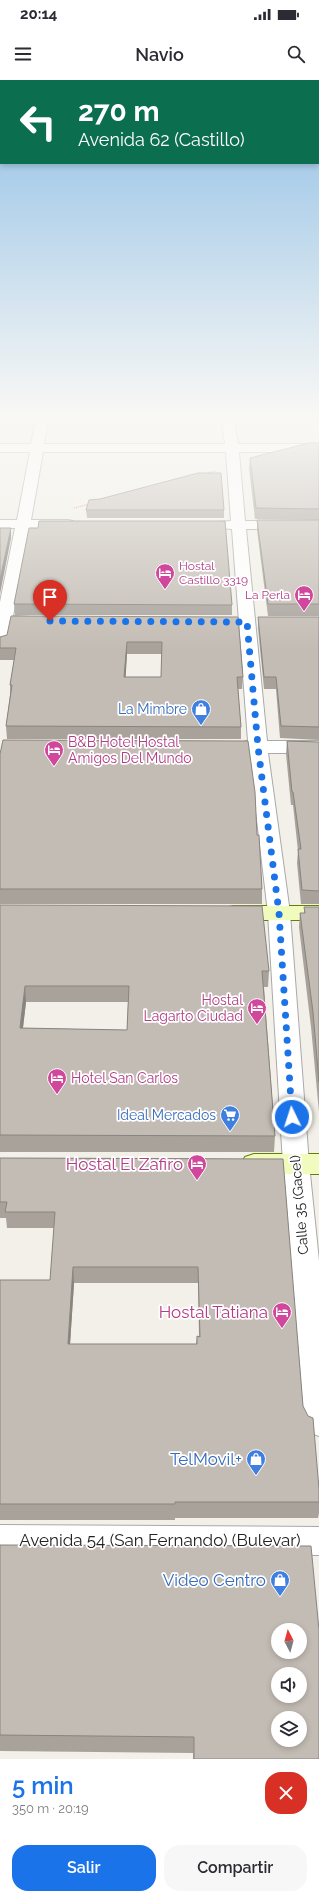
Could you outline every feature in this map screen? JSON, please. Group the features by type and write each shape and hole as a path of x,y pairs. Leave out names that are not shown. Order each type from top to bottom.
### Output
{"main road":[{"path":"215,913 319,913"},
{"path":"232,1164 307,1164"}],"street":[{"path":"0,642 2,621 28,492"},
{"name":"Calle 35 (Gacel)","path":"236,492 258,747 279,913 307,1164 319,1422"},
{"path":"0,524 79,524"},
{"path":"207,525 319,525"},
{"path":"2,621 59,621"},
{"path":"227,746 319,747"},
{"name":"Avenida 54 (San Fernando) (Bulevar)","path":"0,1539 319,1541"}],"path":[{"path":"71,509 94,503"}],"building":[{"path":"125,492 223,492 224,510 86,510 89,500 100,499"},
{"path":"254,492 319,492 319,509 256,508"},
{"path":"257,520 319,520 319,604 268,604"},
{"path":"39,521 225,521 232,605 14,604 29,528 38,528"},
{"path":"0,528 11,528 0,579"},
{"path":"11,616 238,617 243,677 237,677 241,727 6,726 12,685 10,685 16,648 0,648 0,637 7,635","holes":["127,642 162,642 161,677 124,677"]},
{"path":"258,617 319,617 319,727 281,726 276,677 264,677"},
{"path":"3,740 248,741 255,792 262,889 0,889 0,754"},
{"path":"287,741 319,742 319,891 302,890 298,849 301,849 292,792"},
{"path":"0,905 262,906 269,971 262,971 275,1136 0,1135","holes":["25,986 129,986 127,1030 20,1028"]},
{"path":"304,907 319,907 319,1082 313,1012 300,913 305,913"},
{"path":"0,1158 283,1159 303,1406 308,1416 313,1418 319,1502 0,1504 0,1280 50,1280 55,1212 5,1212 7,1202 0,1202","holes":["73,1267 198,1267 200,1337 197,1336 197,1344 68,1344"]},
{"path":"0,1545 311,1546 319,1630 319,1759 194,1759 194,1737 0,1735"}],"place":[{"name":"Hostal Castillo 3319","path":"165,590"},
{"name":"La Perla","path":"304,612"},
{"name":"La Mimbre","path":"201,726"},
{"name":"B&B Hotel Hostal Amigos Del Mundo","path":"54,767"},
{"name":"Hostal Lagarto Ciudad","path":"257,1025"},
{"name":"Hotel San Carlos","path":"57,1095"},
{"name":"Ideal Mercados","path":"230,1132"},
{"name":"Hostal El Zafiro","path":"197,1181"},
{"name":"Hostal Tatiana","path":"282,1329"},
{"name":"TelMovil+","path":"256,1476"},
{"name":"Video Centro","path":"280,1597"}],"route":[{"path":"50,621 247,622 258,747 279,913 292,1117"}]}
